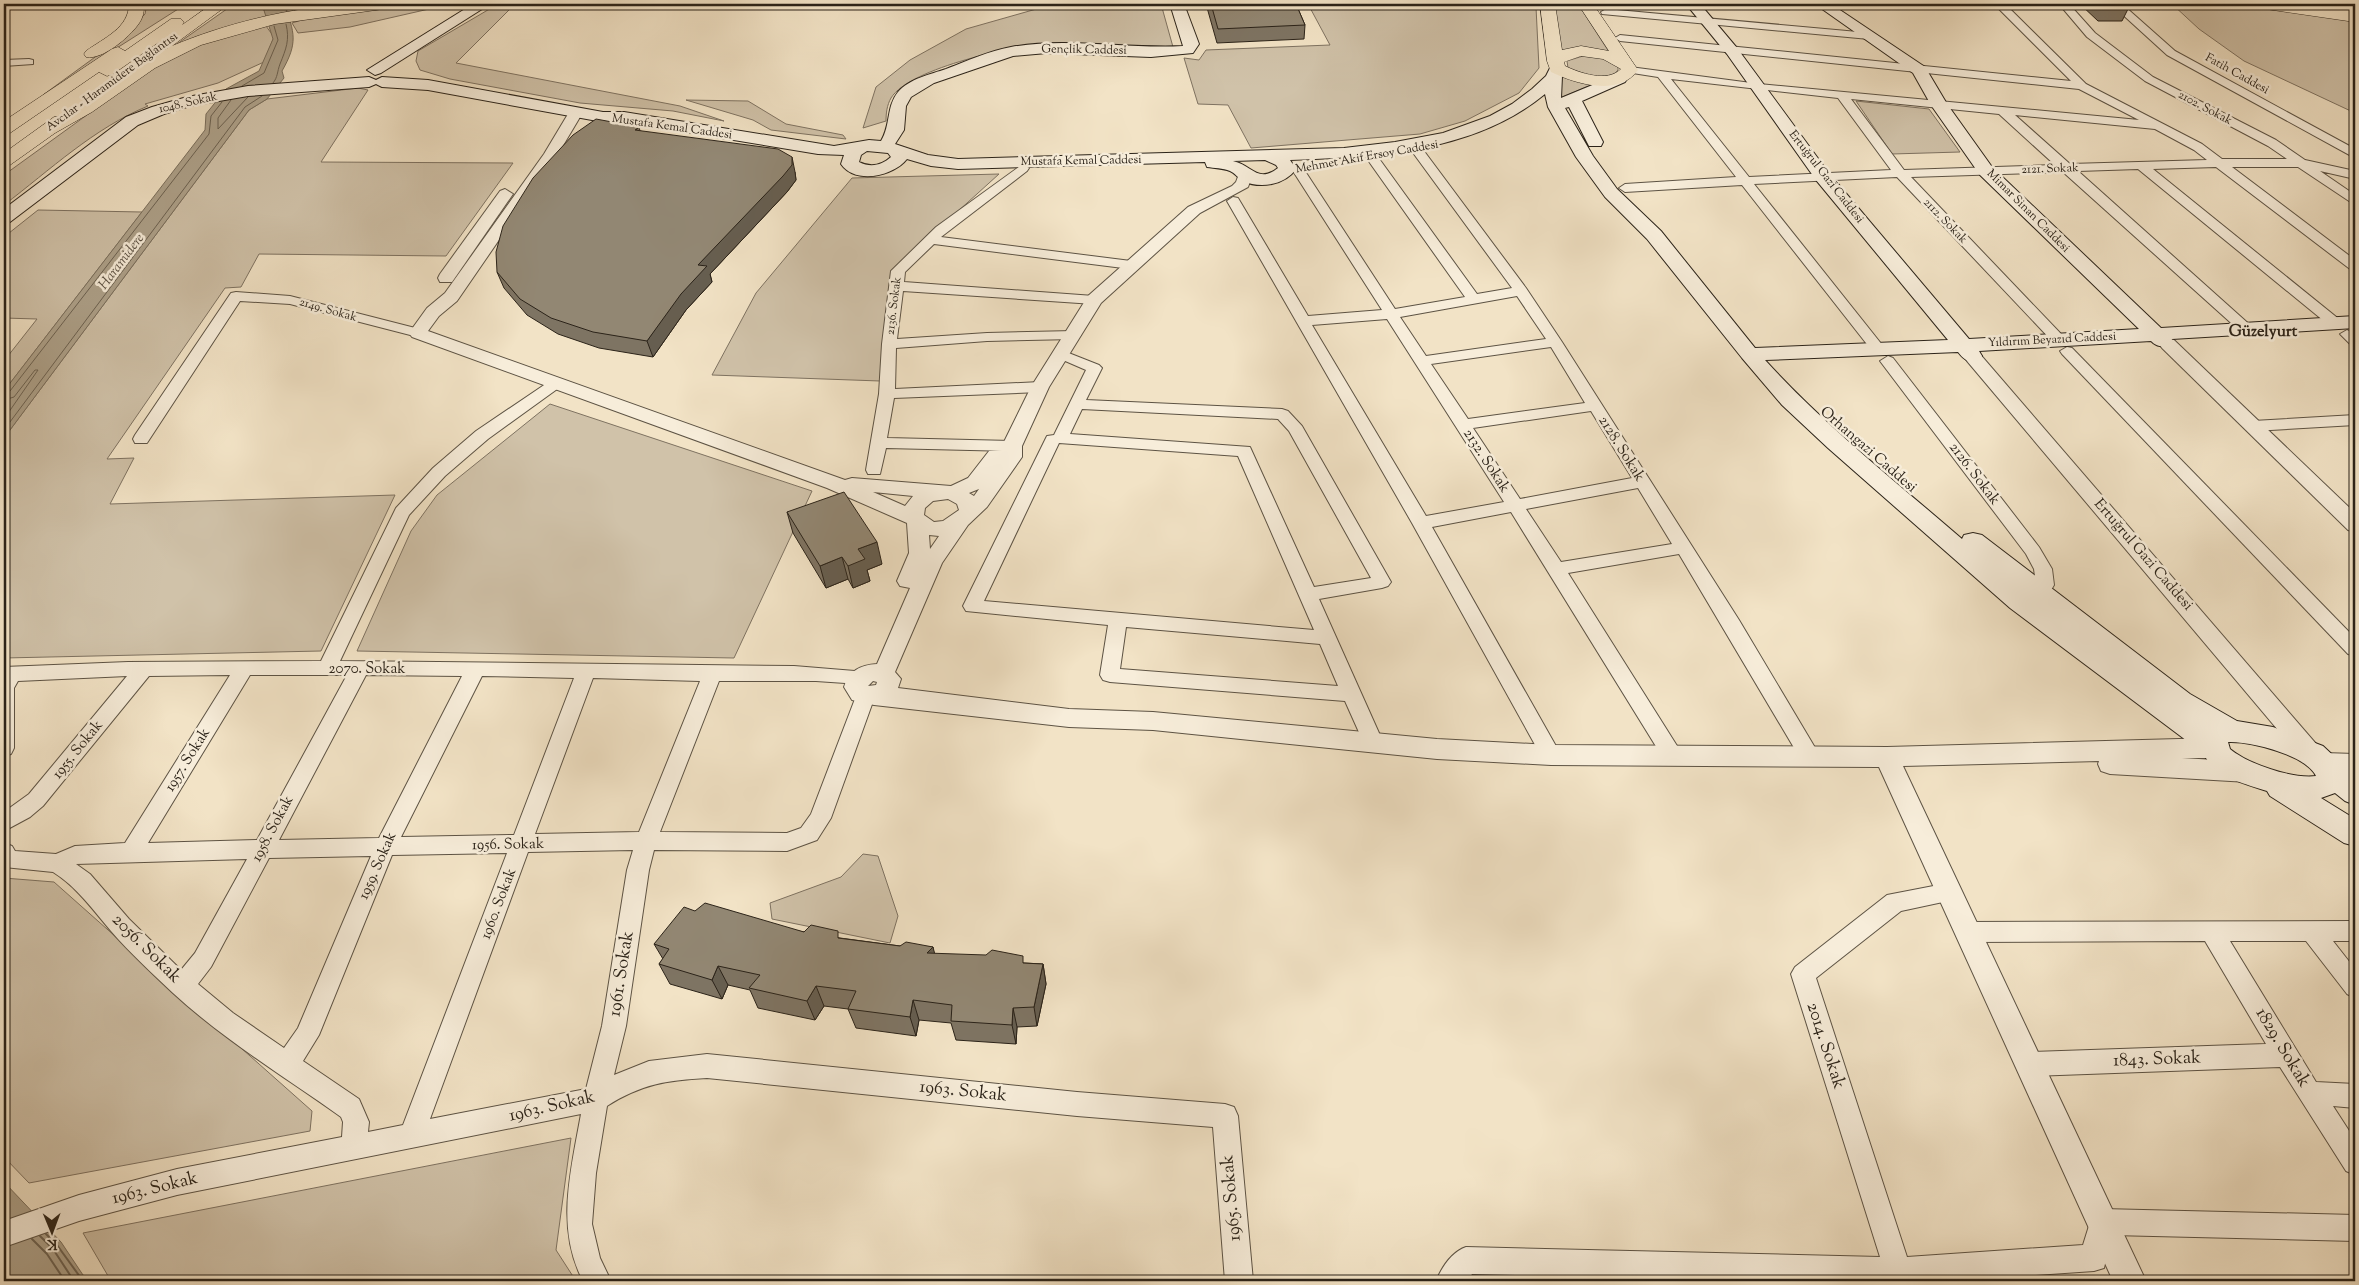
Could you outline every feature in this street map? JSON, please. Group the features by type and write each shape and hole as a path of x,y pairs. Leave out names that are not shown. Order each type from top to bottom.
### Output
{"main road":[{"path":"4,118 124,31 138,11 136,4"},
{"name":"Avcılar - Haramidere Bağlantısı","path":"4,145 202,4"},
{"name":"Avcılar - Haramidere Bağlantısı","path":"4,161 221,4"},
{"path":"45,131 79,113 153,62 188,45 233,30 269,21 384,4"},
{"path":"374,77 414,47 483,4"},
{"name":"Gençlik Caddesi","path":"891,148 896,130 898,106 905,94 928,80 977,63 1019,51 1047,48 1151,52 1188,50 1191,44 1177,4"},
{"path":"1586,4 1618,43"},
{"name":"Ertuğrul Gazi Caddesi","path":"1693,4 1732,51 1822,176 1968,351"},
{"name":"Mimar Sinan Caddesi","path":"1822,4 1919,70 1939,105 1986,171 2161,339"},
{"path":"2266,4 2355,17"},
{"path":"2312,4 2355,10"},
{"path":"4,129 186,8"},
{"path":"1546,8 1555,69 1553,96 1565,103 1585,157 1606,187 1666,249 1763,359 1790,400 1836,443 2019,602 2220,742 2273,738 2329,763 2355,792"},
{"path":"1604,8 1618,43 1625,71"},
{"path":"374,77 393,68 401,71 401,64 414,47"},
{"path":"1555,69 1568,53 1589,51 1610,55 1625,71"},
{"path":"1555,69 1588,80 1625,71"},
{"name":"Mehmet Akif Ersoy Caddesi","path":"1263,155 1344,153 1390,149 1449,135 1490,122 1513,111 1535,95 1555,69"},
{"name":"Mustafa Kemal Caddesi","path":"401,71 428,85"},
{"name":"Mehmet Akif Ersoy Caddesi","path":"1244,172 1258,179 1371,156 1417,150 1485,133 1565,103 1625,71"},
{"name":"Mustafa Kemal Caddesi","path":"374,77 603,117 624,117 818,149 834,151 860,148 891,148 939,162 958,164 1263,155"},
{"name":"1048. Sokak","path":"4,218 132,121 156,110 199,99 374,77"},
{"name":"Orhangazi Caddesi","path":"1565,103 1610,169 1625,188 1673,238 1763,359 1848,435 1977,544 2180,701 2220,742"},
{"name":"Mustafa Kemal Caddesi","path":"603,117 619,125 838,160 863,170 1217,163 1244,172"},
{"path":"850,164 852,155 860,148"},
{"path":"878,170 898,161 900,157 891,148"},
{"path":"1244,172 1245,162 1263,155 1285,165 1287,169 1284,173"},
{"name":"Yıldırım Beyazıd Caddesi","path":"2161,339 2245,328 2349,331"},
{"name":"Yıldırım Beyazıd Caddesi","path":"1763,359 1968,351 2161,339 2349,331"},
{"path":"2220,742 2220,758 2254,774 2355,834"},
{"path":"2254,774 2302,788 2318,788 2331,781 2329,763"}],"street":[{"path":"1999,4 2082,86 2198,148 2355,266"},
{"name":"2102. Sokak","path":"2064,4 2091,35 2149,79 2272,143 2355,201"},
{"name":"Fatih Caddesi","path":"2116,4 2171,52 2355,154"},
{"path":"1604,8 1708,21 1869,36"},
{"path":"1618,43 1732,51 2082,86"},
{"path":"4,63 29,62"},
{"path":"1625,71 1759,87 2159,126"},
{"path":"1662,75 1883,355"},
{"name":"2112. Sokak","path":"1842,95 1900,173 2062,345 2355,649"},
{"path":"571,111 551,154 450,297 433,312 418,333 555,384 834,483 932,529 942,529 964,517"},
{"path":"433,312 432,298 571,111"},
{"path":"2004,112 2245,328"},
{"path":"551,154 603,117"},
{"name":"2128. Sokak","path":"1417,150 1521,291 1555,342 1682,548 1732,625 1810,757"},
{"path":"1371,156 1474,300"},
{"name":"2121. Sokak","path":"1625,188 1822,176 2219,163 2301,164 2355,175"},
{"path":"2142,166 2349,331"},
{"name":"2136. Sokak","path":"874,470 887,394 889,344 898,272 930,240 1023,168"},
{"path":"872,683 896,650 932,562 964,517 980,502 1012,457 1012,446 1040,388 1094,300 1194,210 1237,189 1243,184 1244,172"},
{"path":"1185,219 1204,214 1232,201 1284,173"},
{"name":"2132. Sokak","path":"1284,173 1391,314 1556,569 1672,756"},
{"path":"1232,201 1421,523 1552,755"},
{"path":"930,240 1131,265"},
{"path":"896,286 1094,300"},
{"path":"1304,321 1391,314 1521,291"},
{"name":"2149. Sokak","path":"141,439 236,296 290,300 418,333"},
{"path":"889,344 987,337 1074,334"},
{"name":"Mimar Sinan Caddesi","path":"2161,339 2355,525"},
{"path":"1422,362 1555,342"},
{"name":"Ertuğrul Gazi Caddesi","path":"1968,351 2329,763"},
{"path":"1060,438 1094,368 1061,354"},
{"name":"2126. Sokak","path":"1883,355 2033,551 2043,569 2045,586 2039,592"},
{"path":"326,669 402,512 439,472 482,435 555,384"},
{"path":"887,394 1040,388"},
{"path":"1077,404 1282,414 1296,429 1382,582 1307,595"},
{"path":"1463,426 1595,406"},
{"path":"2253,426 2353,422"},
{"path":"1326,638 972,606 1053,440 1060,438 1244,451 1373,742"},
{"path":"878,443 1012,446"},
{"path":"872,683 876,661 920,553 913,511 920,500 972,484 997,453 1012,446"},
{"path":"1421,523 1642,482"},
{"path":"834,483 948,492 966,500 964,517"},
{"path":"1556,569 1682,548"},
{"path":"1118,619 1110,675 1351,694"},
{"name":"2070. Sokak","path":"8,674 144,669 586,670 721,674 872,683"},
{"name":"1955. Sokak","path":"4,822 23,811 36,800 144,669"},
{"name":"1957. Sokak","path":"131,852 244,669"},
{"name":"1958. Sokak","path":"182,986 203,960 360,669"},
{"name":"1959. Sokak","path":"287,1064 308,1035 385,847 475,670"},
{"name":"1960. Sokak","path":"412,1137 586,670"},
{"path":"4,748 4,688 8,674"},
{"name":"1961. Sokak","path":"597,1281 587,1262 579,1224 582,1173 596,1099 614,1026 638,870 646,841 721,674"},
{"path":"872,683 1069,718 1153,721 1437,749 1552,755 1887,757 2139,765 2254,774"},
{"name":"1956. Sokak","path":"57,863 75,855 131,852 261,851 646,841 787,842 809,834 820,818 872,683"},
{"path":"1887,757 2220,742"},
{"path":"1887,757 2130,1281"},
{"path":"4,852 9,860 57,863"},
{"name":"2056. Sokak","path":"57,863 82,880 121,926 182,986 225,1021 350,1108 356,1122 354,1148"},
{"name":"2014. Sokak","path":"1900,1276 1803,974 1895,902 1949,892"},
{"path":"1968,932 2355,930"},
{"name":"1829. Sokak","path":"2211,931 2309,1093 2355,1162"},
{"path":"2312,931 2355,987"},
{"name":"1843. Sokak","path":"2029,1064 2286,1056"},
{"name":"1963. Sokak","path":"4,1234 80,1208 177,1182 412,1137 596,1099 621,1082 660,1069 707,1066 1071,1103 1225,1116"},
{"path":"2309,1093 2355,1096"},
{"name":"1965. Sokak","path":"1225,1116 1239,1281"},
{"path":"1461,1274 1900,1276 2094,1258 2102,1222"},
{"path":"2102,1222 2355,1228"}],"shaded area":[{"path":"147,4 186,4 43,95 124,36 145,14"},
{"path":"234,4 262,4 266,15 287,11 285,4 366,4 174,46"},
{"path":"406,4 451,4 350,27 298,33 292,23 315,16"},
{"path":"498,4 515,4 456,63 680,106 724,121 673,111 580,103 450,79 420,70 416,61 418,51"},
{"path":"1054,4 1161,4 1173,47 1143,48 1054,43 1038,44 992,53 941,68 919,77 902,87 891,98 887,109 886,121 863,128 876,87 910,60 966,29"},
{"path":"1308,4 1533,4 1536,7 1539,68 1519,93 1465,121 1420,134 1251,148 1228,105 1198,104 1184,58 1199,60 1206,50 1330,45"},
{"path":"1554,4 1578,4 1609,52 1561,52"},
{"path":"2172,4 2239,4 2355,21 2355,113 2244,61 2199,29"},
{"path":"266,26 274,37 264,62 218,83 145,104 148,106 128,115 91,138 4,205 4,175 156,65 199,45"},
{"path":"1583,56 1600,57 1618,66 1618,70 1607,77 1601,77 1587,75 1568,68 1567,61"},
{"path":"1561,75 1596,83 1560,98"},
{"path":"358,88 368,90 321,162 513,163 446,256 259,254 241,287 225,288 107,459 134,458 110,504 395,495 321,651 4,658 4,438 249,110 267,99"},
{"path":"686,100 748,101 786,124 843,135 846,139 771,130 753,120"},
{"path":"1856,101 1929,109 1960,152 1892,154"},
{"path":"999,174 892,271 880,381 712,375 756,293 852,178"},
{"path":"38,210 142,212 4,391 4,361 37,319 4,318 4,237"},
{"path":"550,404 812,491 734,658 357,651 411,531 437,495"},
{"path":"863,854 878,856 898,916 890,943 772,919 770,903 841,877"},
{"path":"4,878 54,882 312,1111 310,1131 29,1183 4,1157"},
{"path":"571,1138 556,1250 576,1281 111,1281 83,1233"}],"water":[{"name":"Haramidere","path":"262,4 284,4 291,23 293,45 282,71 284,78 267,99 249,110 4,438 4,391 205,130 206,114 226,89 259,71 273,39"},
{"path":"4,1182 61,1242 83,1275 92,1281 4,1281"}],"building":[{"path":"1211,4 1296,4 1305,25 1218,29"},
{"path":"2101,4 2125,4 2129,7 2105,7"},
{"path":"596,119 639,127 635,130 778,149 792,157 792,165 783,176 698,265 707,266 681,294 647,341 593,332 551,318 520,299 497,272 496,252 503,226 533,178 573,135"},
{"path":"844,492 877,542 858,549 865,559 848,566 842,557 820,566 787,512"},
{"path":"705,903 804,932 811,925 838,931 838,938 900,946 906,942 933,947 927,953 986,955 992,950 1023,956 1023,963 1043,964 1034,1007 1013,1008 1012,1025 951,1021 952,1005 913,1000 910,1017 848,1009 856,991 816,986 807,1001 749,988 760,975 718,966 712,980 659,964 669,949 654,944 684,907 695,911"}],"district":[{"name":"Güzelyurt","path":"2263,332"}]}
